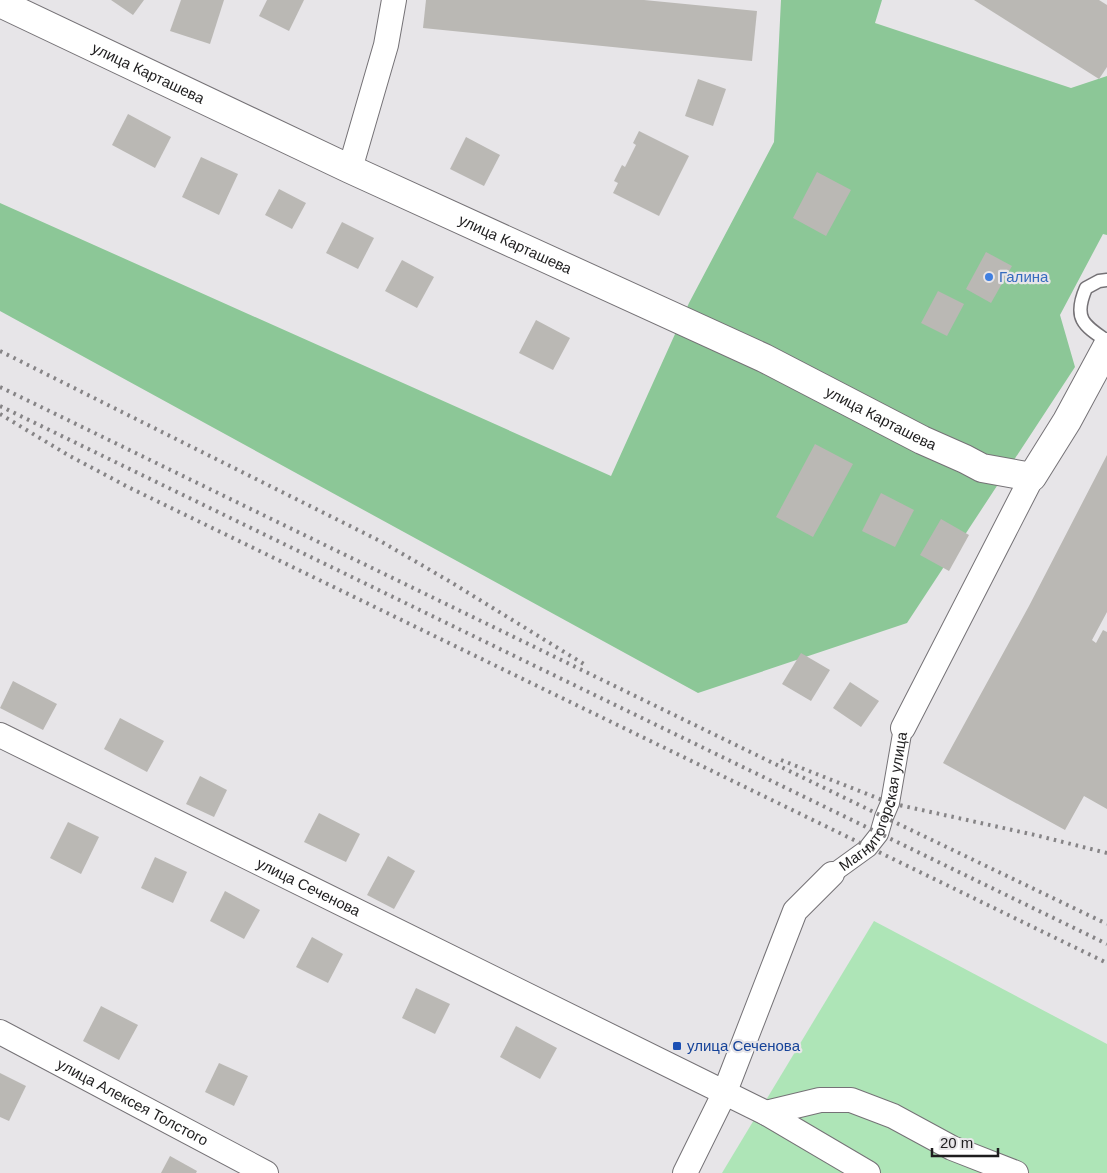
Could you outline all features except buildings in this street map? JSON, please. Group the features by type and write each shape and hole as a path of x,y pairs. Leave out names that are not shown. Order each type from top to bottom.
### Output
{"main road":[{"name":"улица Карташева","path":"0,2 350,169 764,358 922,440 982,468 1032,477"},
{"name":"Магнитогорская улица","path":"1032,477 1067,421 1107,347"}],"street":[{"path":"350,169 386,45 394,0"},
{"name":"Магнитогорская улица","path":"685,1173 724,1094 795,911 832,874 868,848 879,834 890,803 903,728 1032,477"},
{"name":"улица Сеченова","path":"0,735 724,1094 766,1113 868,1173"},
{"name":"улица Алексея Толстого","path":"0,1032 266,1173"},
{"path":"766,1113 820,1100 851,1100 893,1116 952,1148 1016,1173"}],"lane":[{"path":"1107,280 1099,281 1086,288 1080,302 1080,315 1088,328 1107,341"}],"green space":[{"path":"781,0 882,0 875,23 1071,88 1107,76 1107,235 1103,234 1060,315 1075,367 907,623 698,693 0,311 0,203 611,476 689,303 774,142"},
{"path":"874,921 1107,1044 1107,1173 722,1173"}],"railway":[{"path":"0,351 382,542 587,666"},
{"path":"0,387 1107,924"},
{"path":"0,406 1107,944"},
{"path":"0,414 68,455 128,487 1107,963"},
{"path":"781,760 890,803 1107,853"}],"place":[{"name":"Галина","path":"989,277"},
{"name":"улица Сеченова","path":"677,1046"}]}
